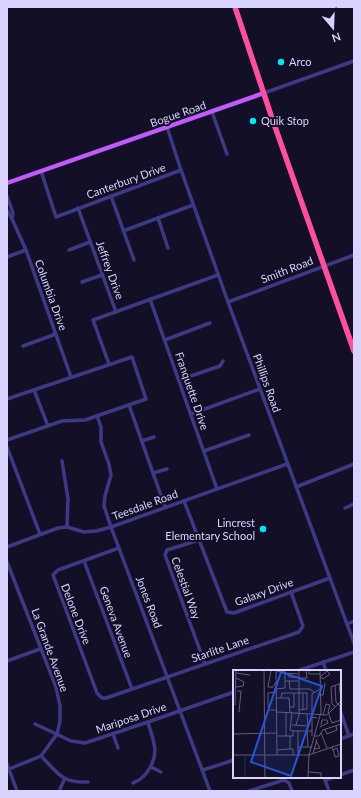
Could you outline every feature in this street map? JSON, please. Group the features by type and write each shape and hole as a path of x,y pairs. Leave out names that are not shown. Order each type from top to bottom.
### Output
{"highway":[{"path":"235,7 323,266 354,351"}],"main road":[{"name":"Bogue Road","path":"7,183 264,93"}],"street":[{"name":"Bogue Road","path":"264,93 354,61"},
{"path":"212,112 227,154"},
{"name":"Phillips Road","path":"167,127 180,170 218,275 354,643"},
{"name":"Canterbury Drive","path":"78,208 180,170"},
{"path":"41,171 56,217 78,208"},
{"name":"Columbia Drive","path":"7,196 13,213 12,219"},
{"path":"111,196 134,260"},
{"path":"123,231 193,205"},
{"name":"Jeffrey Drive","path":"78,208 116,312 93,320 109,364"},
{"name":"Columbia Drive","path":"7,210 26,250 71,377"},
{"path":"158,218 168,248"},
{"path":"69,250 90,242"},
{"path":"7,257 26,250"},
{"name":"Smith Road","path":"228,302 354,255"},
{"path":"82,282 102,275"},
{"path":"116,312 218,275"},
{"name":"Franquette Drive","path":"150,300 217,489"},
{"path":"165,340 210,324"},
{"path":"23,346 56,334"},
{"path":"7,399 132,357 146,399 86,420 62,421 7,440"},
{"path":"179,380 220,366 223,361"},
{"path":"191,414 260,389"},
{"path":"34,390 48,426"},
{"path":"129,405 165,507"},
{"name":"Jones Road","path":"97,416 101,427 101,442 109,464 111,475 104,496 104,506 110,527 210,791"},
{"path":"204,451 249,436"},
{"path":"142,441 154,437"},
{"path":"7,447 40,534"},
{"path":"62,461 68,499 67,527"},
{"name":"Teesdale Road","path":"7,546 58,528 67,527 84,532 96,531 110,527 287,464"},
{"path":"296,487 354,464"},
{"path":"153,474 167,469"},
{"name":"Galaxy Drive","path":"184,501 227,612 234,613 330,578"},
{"path":"344,508 354,504"},
{"name":"Celestial Way","path":"199,540 167,550 165,555 205,664"},
{"name":"Delone Drive","path":"106,698 102,698 96,693 53,576 56,571 118,548"},
{"name":"Geneva Avenue","path":"84,561 132,689"},
{"name":"La Grande Avenue","path":"7,562 40,650 56,687 60,706 60,721 57,734 41,756"},
{"name":"Starlite Lane","path":"106,698 299,632 303,626 291,592"},
{"path":"347,624 354,621"},
{"path":"7,661 40,650"},
{"path":"300,670 354,652"},
{"path":"323,662 326,670"},
{"name":"Mariposa Drive","path":"35,724 71,741 85,743 233,692"},
{"path":"341,713 349,736"},
{"path":"133,783 138,781 151,767 155,751 155,745 148,722"},
{"path":"113,734 118,748"},
{"path":"341,739 354,734"},
{"path":"10,769 41,756 64,780 88,782"},
{"path":"203,770 233,760"},
{"path":"7,764 17,791"},
{"path":"151,767 161,772"},
{"path":"341,775 354,770"},
{"path":"324,779 329,791"},
{"path":"60,790 64,780"},
{"path":"250,791 284,780 289,783 292,791"}],"place":[{"name":"Arco","path":"281,62"},
{"name":"Quik Stop","path":"253,121"},
{"name":"Lincrest Elementary School","path":"263,529"}]}
